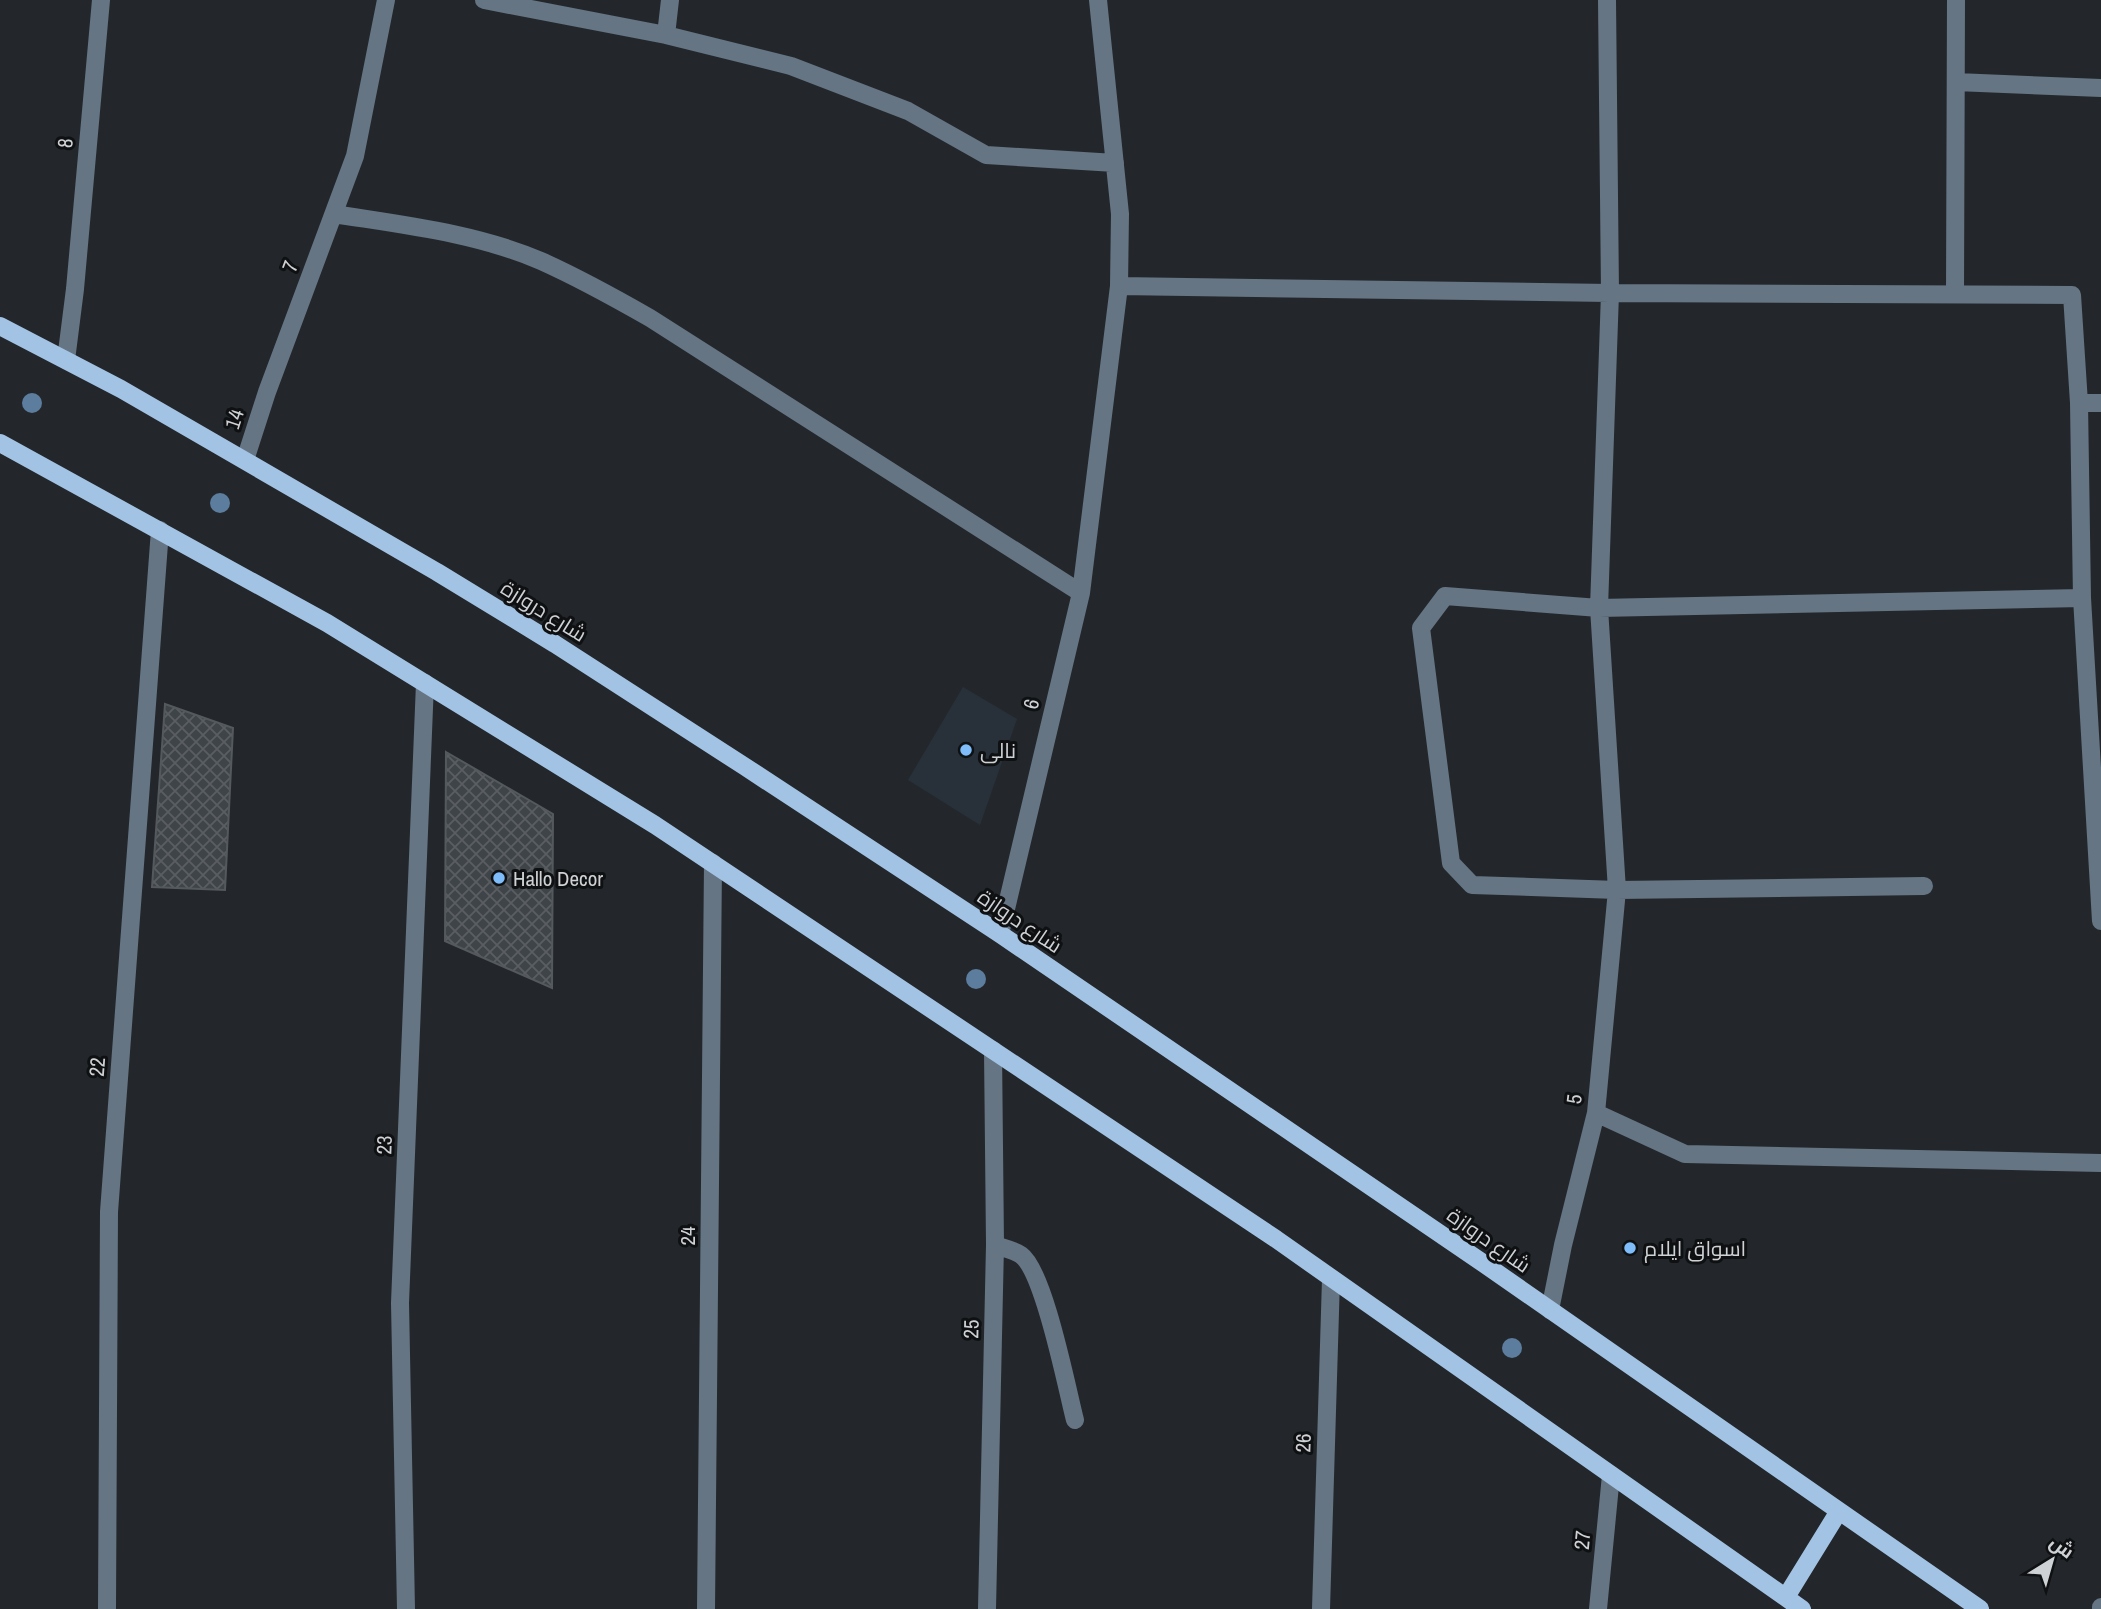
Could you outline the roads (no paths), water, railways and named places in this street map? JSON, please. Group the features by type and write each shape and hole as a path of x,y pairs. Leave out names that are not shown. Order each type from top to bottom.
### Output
{"main road":[{"name":"شارع دروازة","path":"0,326 121,389 437,572 756,773 1000,934 1550,1310 1980,1609"},
{"path":"0,443 327,623 655,825 1276,1239 1802,1609"},
{"path":"1786,1597 1839,1511"}],"street":[{"name":"8","path":"66,360 101,0"},
{"name":"7","path":"267,391 355,156 386,0"},
{"path":"484,0 666,35 790,66 908,111 986,155 1115,163"},
{"path":"666,35 670,0"},
{"name":"6","path":"1000,934 1081,593 1119,286 1121,214 1098,0"},
{"name":"5","path":"1550,1310 1563,1245 1596,1113 1617,890 1599,608 1610,293 1607,0"},
{"path":"1955,294 1956,0"},
{"path":"1956,82 2101,88"},
{"path":"334,214 439,231 487,243 540,261 596,288 650,318 1081,593"},
{"path":"1119,286 1610,293 2072,295 2079,403 2082,598 2094,675 2101,921"},
{"name":"14","path":"245,460 267,391"},
{"path":"2079,403 2101,403"},
{"name":"22","path":"107,1609 109,1212 160,530"},
{"path":"1924,886 1617,890 1472,884 1451,863 1421,628 1445,596 1599,608 2082,598"},
{"name":"23","path":"406,1609 400,1303 425,683"},
{"name":"24","path":"706,1609 713,863"},
{"name":"25","path":"987,1609 995,1245 993,1050"},
{"path":"1596,1113 1685,1154 2101,1163"},
{"path":"995,1245 1021,1255 1031,1268 1044,1299 1074,1420"},
{"name":"26","path":"1321,1609 1331,1279"},
{"name":"27","path":"1598,1609 1611,1475"}],"place":[{"name":"نالی","path":"966,750"},
{"name":"Hallo Decor","path":"499,878"},
{"name":"اسواق ایلام","path":"1630,1248"}]}
